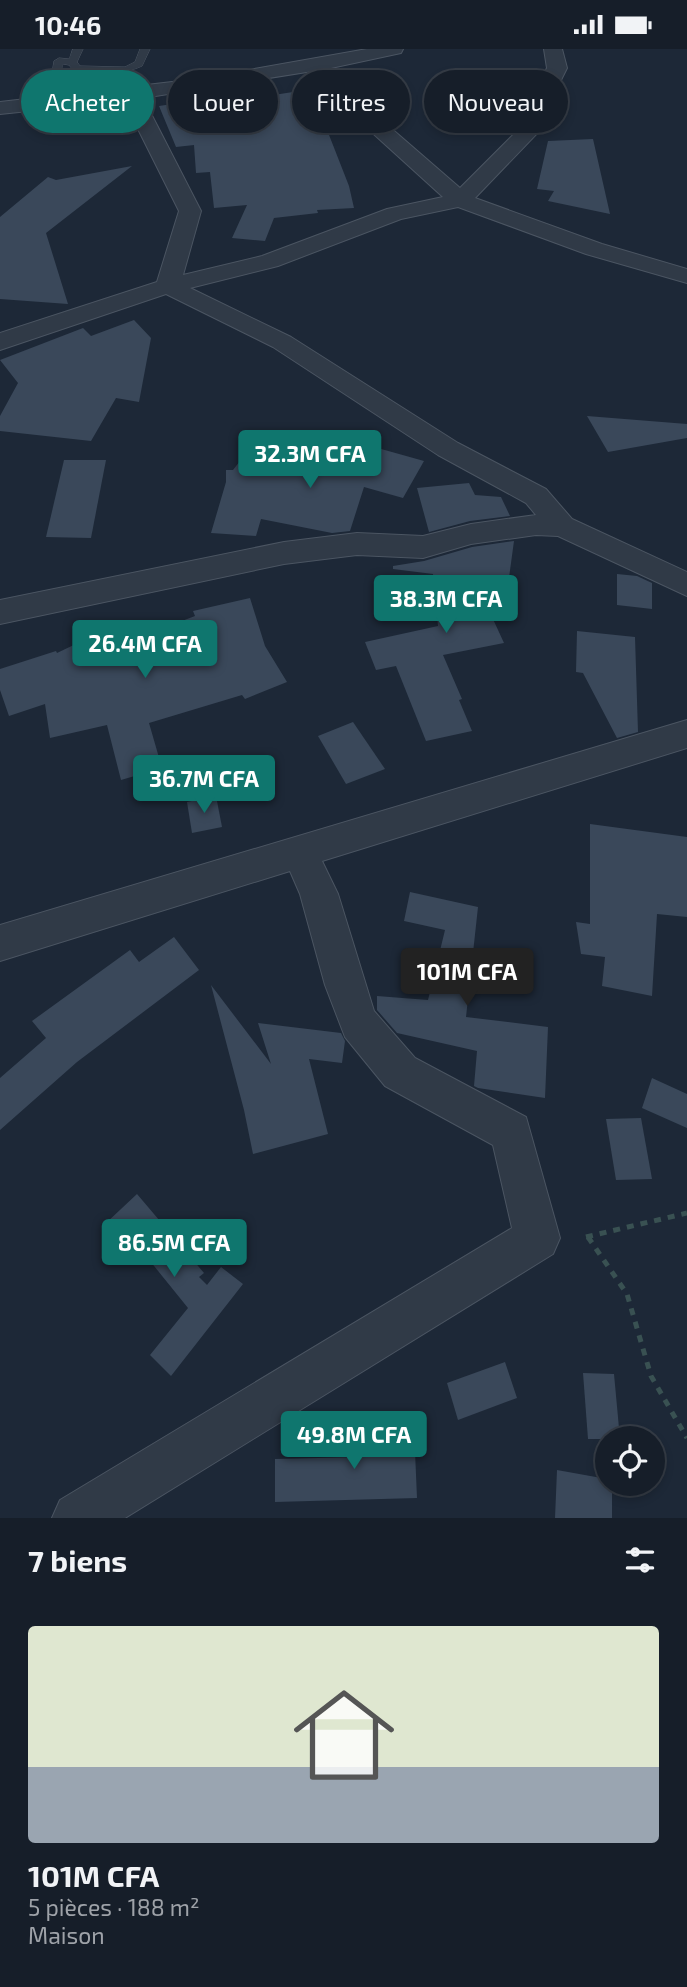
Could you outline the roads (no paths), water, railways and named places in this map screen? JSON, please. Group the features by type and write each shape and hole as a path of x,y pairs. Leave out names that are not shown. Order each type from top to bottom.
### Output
{"street":[{"path":"270,49 285,71"},
{"path":"154,92 319,66 394,49"},
{"path":"0,342 46,324 168,286 270,261 395,213 460,200 537,123 545,92 557,68 553,49"},
{"path":"319,66 363,114 460,200 594,249 687,276"},
{"path":"0,108 21,106"},
{"path":"151,133 190,211 168,286"},
{"path":"168,286 282,342 448,449 536,496 562,526 687,585"},
{"path":"0,612 284,553 357,544 423,547 471,534 514,527 562,526"},
{"path":"0,943 687,734"},
{"path":"78,1518 537,1238 511,1132 400,1072 359,1023 319,894 300,853"}],"lane":[{"path":"57,70 65,49"},
{"path":"72,62 78,49"},
{"path":"72,62 77,69 126,69 139,64 145,49"},
{"path":"59,61 72,62"}]}
